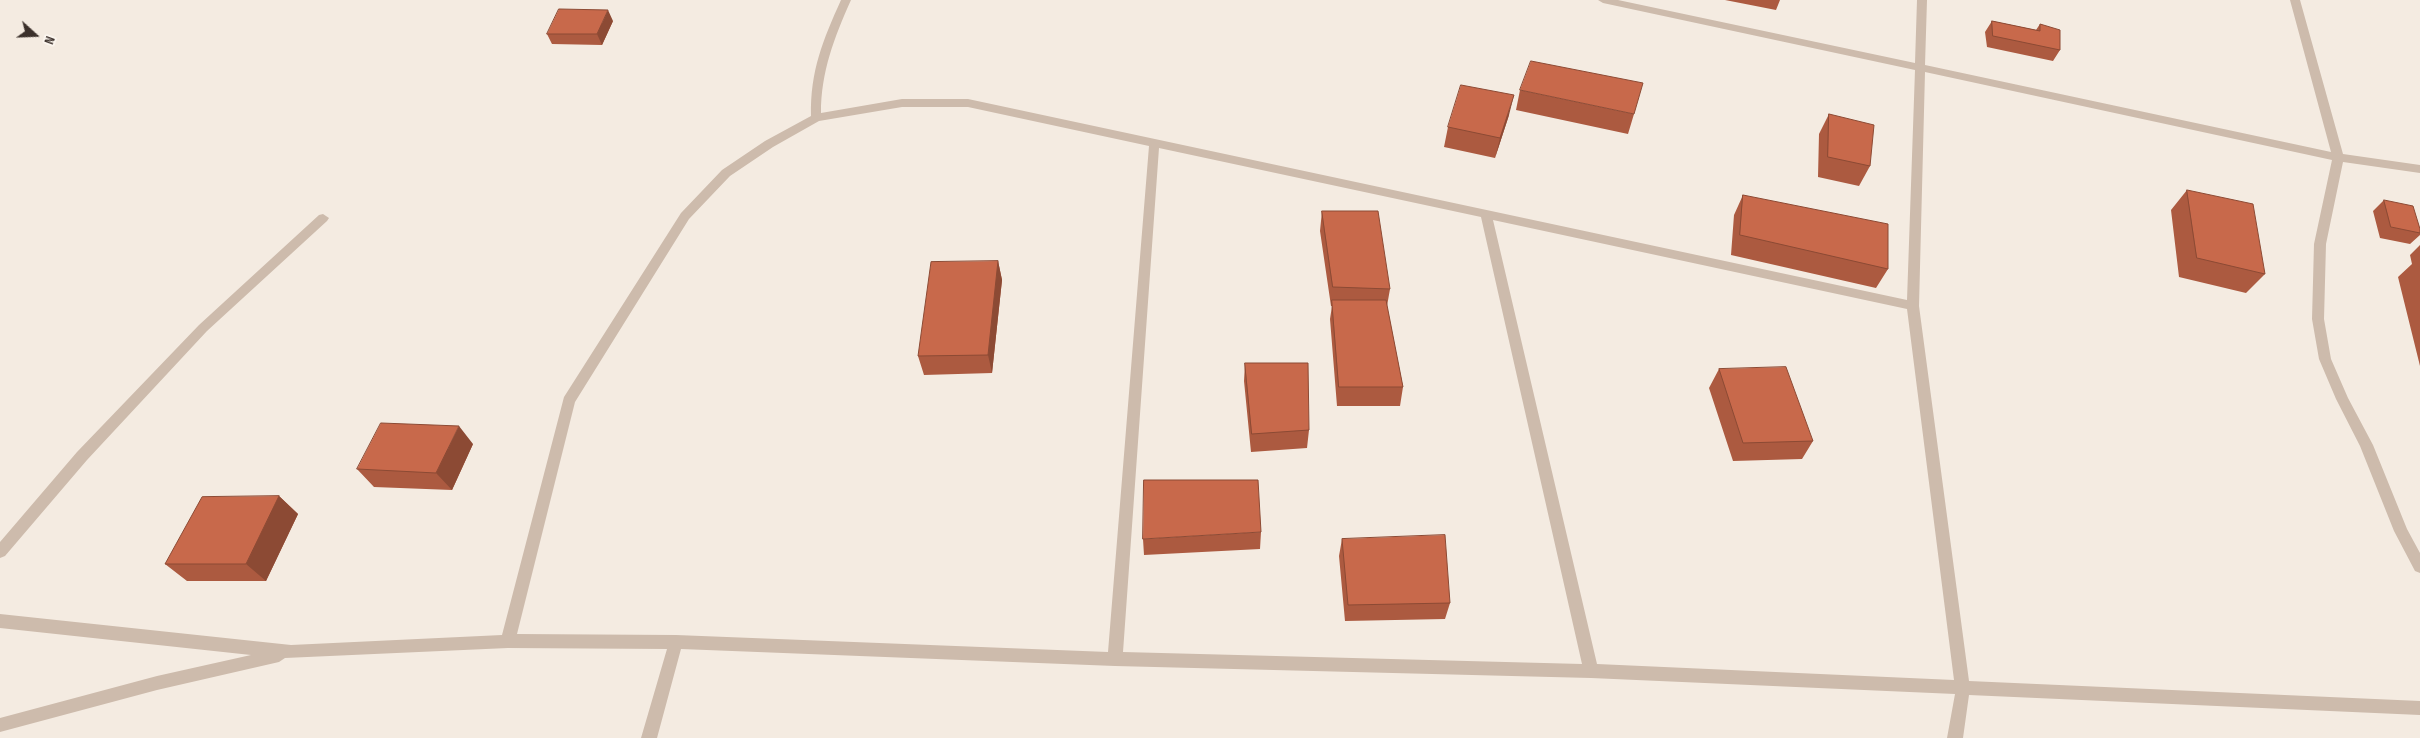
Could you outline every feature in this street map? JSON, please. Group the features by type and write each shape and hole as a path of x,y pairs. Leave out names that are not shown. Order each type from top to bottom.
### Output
{"street":[{"path":"816,118 815,88 821,55 846,0"},
{"path":"1604,0 2338,157 2420,169"},
{"path":"1922,0 1913,306 1964,689 1955,738"},
{"path":"2296,0 2338,157 2320,244 2318,319 2325,359 2342,399 2366,445 2401,531 2420,567"},
{"path":"508,640 569,401 685,216 726,173 769,144 816,118 902,103 968,103 1913,306"},
{"path":"1116,659 1154,144"},
{"path":"1486,215 1591,671"},
{"path":"0,552 82,456 203,328 323,218"},
{"path":"0,621 291,652 508,640 676,642 1116,659 1591,671 2420,708"},
{"path":"648,738 676,642"},
{"path":"0,725 157,683 291,652"}],"building":[{"path":"559,9 608,10 597,34 547,34"},
{"path":"1992,21 2040,31 2040,24 2060,30 2060,50 1993,36"},
{"path":"1531,61 1643,83 1634,114 1520,90"},
{"path":"1461,85 1514,95 1500,138 1448,127"},
{"path":"1829,114 1874,125 1870,166 1828,157"},
{"path":"2187,190 2253,204 2265,274 2197,258"},
{"path":"1743,195 1888,224 1888,269 1740,235"},
{"path":"2384,200 2413,206 2420,233 2391,227"},
{"path":"1322,211 1378,211 1390,289 1333,287"},
{"path":"998,261 988,355 918,356 931,262"},
{"path":"1332,300 1386,300 1403,387 1339,387"},
{"path":"1245,363 1308,363 1309,430 1252,434"},
{"path":"1786,367 1813,441 1743,443 1719,369"},
{"path":"381,423 459,426 436,473 357,469"},
{"path":"1144,480 1258,480 1261,532 1143,539"},
{"path":"279,496 246,564 165,564 202,497"},
{"path":"1445,535 1450,603 1348,605 1342,539"}]}
